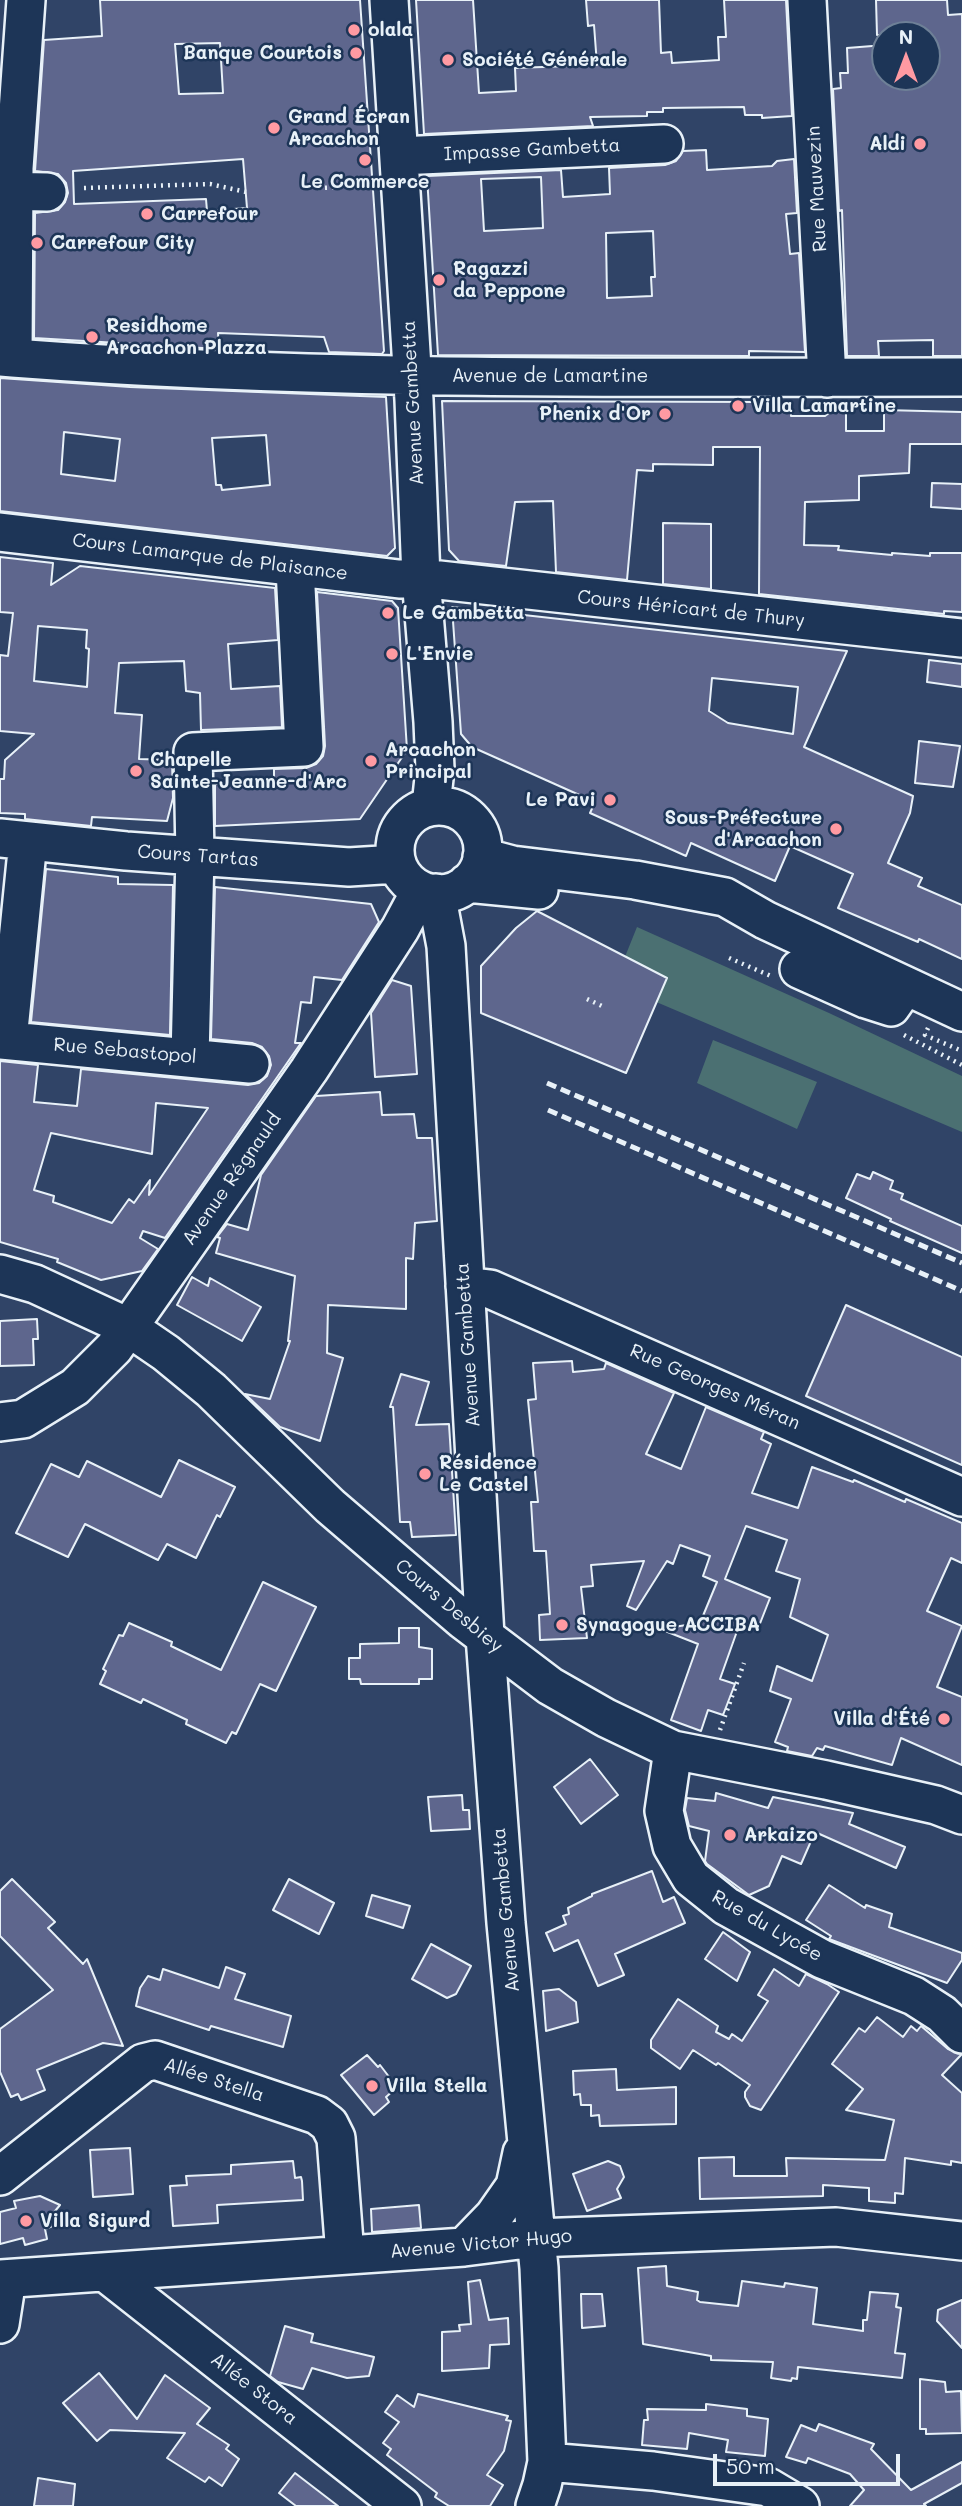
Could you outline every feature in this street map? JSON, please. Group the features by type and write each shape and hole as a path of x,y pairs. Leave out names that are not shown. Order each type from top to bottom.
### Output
{"street":[{"path":"7,357 26,0"},
{"name":"Avenue Gambetta","path":"389,0 412,376 421,578 435,769 431,806"},
{"name":"Rue Mauvezin","path":"807,0 827,378"},
{"name":"Impasse Gambetta","path":"399,156 664,144"},
{"name":"Avenue de Lamartine","path":"7,357 183,368 412,376 962,377"},
{"name":"Cours Lamarque de Plaisance","path":"0,532 295,568 399,579 421,578"},
{"path":"190,1058 195,855 193,752 304,747 295,568"},
{"name":"Cours Héricart de Thury","path":"421,578 962,638"},
{"path":"431,806 458,810 470,818 478,829 482,843 441,877 394,849 397,834 411,816 431,806"},
{"path":"4,1040 14,840"},
{"name":"Cours Tartas","path":"14,840 441,877 512,865 635,880 724,897 765,920 962,1012"},
{"name":"Avenue Gambetta","path":"441,877 485,1636 506,1923 539,2268 547,2462 534,2506"},
{"name":"Avenue Régnauld","path":"0,1422 23,1419 75,1387 114,1348 309,1070 400,929 441,877"},
{"path":"799,969 866,999 891,1007 905,986"},
{"name":"Rue Sebastopol","path":"4,1040 250,1064"},
{"name":"Cours Desbiey","path":"0,1274 35,1284 128,1327 166,1353 211,1390 330,1506 514,1661 550,1686 606,1718 673,1750 936,1805 962,1815"},
{"name":"Rue Georges Méran","path":"465,1286 490,1289 962,1497"},
{"name":"Rue du Lycée","path":"673,1750 664,1811 672,1846 691,1878 726,1906 822,1959 914,1996 942,2014 962,2034"},
{"name":"Allée Stella","path":"0,2176 143,2063 155,2060 317,2115 329,2124 336,2138 345,2255"},
{"name":"Avenue Gambetta","path":"464,2246 494,2216 514,2186 527,2131"},
{"path":"494,2216 535,2238"},
{"name":"Avenue Victor Hugo","path":"3,2279 464,2246 535,2238 836,2227 962,2241"},
{"name":"Allée Stora","path":"106,2273 402,2506"},
{"path":"0,2324 3,2279"},
{"path":"547,2462 768,2487 800,2506"}],"path":[{"path":"84,188 209,184 246,191"},
{"path":"318,188 372,186"},
{"path":"587,999 604,1007"},
{"path":"710,1757 744,1664"}],"green space":[{"path":"637,927 962,1076 962,1132 614,984"},
{"path":"713,1040 817,1082 797,1129 697,1083"}],"building":[{"path":"100,0 360,0 384,351 382,354 329,352 324,337 218,333 219,349 34,338 35,213 58,210 68,193 66,183 58,174 35,171 44,40 102,36","holes":["220,43 223,93 179,94 175,44","243,159 247,208 207,211 206,199 74,204 73,171"]},
{"path":"416,0 473,0 479,93 516,91 515,68 597,65 594,25 588,26 586,0 659,0 661,53 671,52 672,63 719,60 718,37 726,37 724,0 786,0 792,116 762,118 762,115 745,115 744,107 663,108 663,112 647,112 647,116 590,117 593,126 424,134"},
{"path":"876,0 947,0 948,15 962,14 962,356 933,356 933,340 878,341 879,356 847,356 842,210 839,211 833,89 841,88 840,73 848,73 847,48 871,46 871,91 941,91 941,21 877,21"},
{"path":"706,150 707,170 772,166 777,161 794,159 797,213 786,214 790,254 799,253 805,352 749,351 749,356 438,355 427,176 561,170 563,197 610,194 609,168 665,165 676,161 683,151","holes":["541,177 543,228 484,231 481,179","653,231 655,277 651,277 652,296 607,298 606,233"]},
{"path":"0,378 130,387 386,397 395,548 387,556 0,511","holes":["64,432 120,439 115,481 61,474","266,435 270,485 222,490 221,485 216,485 212,438"]},
{"path":"442,401 760,402 760,407 791,410 791,416 825,416 833,410 846,410 846,431 884,431 884,410 962,412 962,444 910,444 909,473 859,476 859,500 805,502 804,545 839,546 838,550 892,555 962,553 962,612 944,611 944,614 759,594 760,447 713,447 713,465 653,464 653,471 637,470 627,580 556,572 553,501 515,502 506,566 459,561 449,550"},
{"path":"932,483 962,484 962,509 931,507"},
{"path":"663,523 711,524 711,589 663,584"},
{"path":"0,557 53,563 51,585 80,566 275,588 278,640 228,644 231,689 280,686 282,727 201,730 200,693 186,691 184,661 119,663 115,713 142,715 139,759 172,760 173,798 167,821 92,817 91,826 25,819 25,814 0,813 0,779 4,779 5,760 34,734 0,731 0,655 8,656 13,613 0,612","holes":["38,626 87,630 87,687 34,681"]},
{"path":"317,592 392,601 398,608 407,750 360,819 215,826 215,784 274,781 274,769 306,768 316,764 323,756 325,746"},
{"path":"452,607 847,651 804,747 913,796 910,813 888,863 922,878 918,886 962,905 962,959 919,939 918,942 838,908 853,874 790,846 775,881 691,843 686,856 590,813 595,802 472,747 461,734","holes":["712,678 798,687 793,734 728,723 709,711"]},
{"path":"929,660 962,664 962,687 927,682"},
{"path":"919,741 960,746 953,787 915,783"},
{"path":"46,869 118,877 118,884 173,885 170,1035 31,1022"},
{"path":"215,887 371,904 379,922 342,980 314,977 311,1003 301,1002 295,1043 301,1043 165,1238 143,1231 140,1238 158,1249 142,1271 101,1280 57,1262 58,1259 0,1242 0,1061 38,1065 34,1102 77,1106 81,1069 248,1085 259,1083 267,1076 271,1065 269,1056 262,1047 252,1043 211,1039","holes":["156,1103 208,1108 149,1195 150,1180 134,1203 129,1199 112,1223 53,1202 54,1196 34,1190 51,1133 152,1154"]},
{"path":"537,911 667,978 626,1073 481,1013 481,966 516,928"},
{"path":"392,980 411,986 417,1074 375,1077 371,1013"},
{"path":"380,1092 382,1115 414,1114 417,1138 432,1138 437,1221 415,1223 413,1259 406,1258 406,1309 328,1305 327,1353 343,1358 320,1441 280,1427 245,1394 270,1399 290,1341 295,1276 216,1253 220,1238 217,1237 227,1224 248,1230 261,1175 316,1096"},
{"path":"873,1172 893,1181 890,1189 903,1194 901,1199 962,1226 962,1253 846,1198 857,1174 870,1179"},
{"path":"192,1277 208,1286 210,1278 261,1307 242,1341 177,1305"},
{"path":"846,1305 962,1357 962,1465 806,1396"},
{"path":"37,1319 38,1339 33,1339 34,1365 0,1366 0,1321"},
{"path":"572,1361 573,1372 604,1369 606,1363 674,1393 646,1454 681,1469 706,1407 764,1432 761,1439 771,1444 752,1493 798,1508 812,1467 853,1482 854,1480 905,1502 906,1499 962,1523 962,1563 951,1558 927,1611 962,1626 937,1687 962,1697 962,1765 901,1738 892,1765 825,1746 823,1750 817,1748 812,1756 787,1751 788,1747 775,1742 791,1699 770,1691 777,1666 812,1681 828,1635 790,1617 800,1579 776,1571 787,1540 746,1526 725,1579 770,1598 759,1626 741,1620 720,1679 735,1684 723,1715 708,1710 701,1731 671,1720 698,1644 660,1629 700,1623 717,1582 703,1576 710,1556 680,1545 673,1564 667,1561 636,1610 627,1606 644,1561 591,1565 593,1586 581,1587 587,1638 540,1640 539,1615 550,1614 546,1551 534,1551 531,1502 538,1502 528,1400 536,1399 533,1363"},
{"name":"Résidence Le Castel","path":"401,1374 429,1382 416,1425 449,1424 456,1535 412,1537 410,1522 400,1522 393,1407 390,1407"},
{"path":"179,1460 235,1487 220,1517 217,1515 196,1558 167,1544 158,1560 85,1524 68,1557 16,1533 51,1464 79,1477 87,1461 161,1497"},
{"path":"263,1582 316,1607 276,1691 260,1684 236,1734 232,1732 226,1743 143,1699 141,1703 100,1684 106,1671 103,1669 119,1635 123,1636 129,1623 172,1642 171,1646 221,1670"},
{"path":"399,1628 419,1628 419,1647 432,1649 432,1679 419,1679 419,1684 361,1684 360,1679 349,1679 349,1658 360,1658 360,1644 399,1643"},
{"path":"590,1759 618,1795 581,1824 554,1787"},
{"path":"716,1793 768,1808 773,1797 853,1813 849,1824 905,1847 896,1868 815,1832 801,1864 782,1856 769,1886 749,1895 705,1861 709,1831 689,1826 685,1810 687,1798 715,1801"},
{"path":"462,1795 463,1810 469,1810 470,1829 431,1831 428,1797"},
{"path":"652,1871 663,1902 674,1897 685,1923 615,1954 624,1975 598,1986 578,1940 554,1951 546,1933 566,1924 563,1916 569,1914 568,1908 592,1894"},
{"path":"12,1879 55,1922 48,1928 83,1964 87,1959 123,2046 103,2043 37,2070 45,2090 21,2100 18,2094 11,2097 0,2072 0,2029 53,1990 0,1936 0,1891"},
{"path":"289,1879 334,1903 319,1934 273,1910"},
{"path":"829,1885 865,1908 866,1905 892,1914 889,1927 962,1953 962,1960 947,1983 829,1939 831,1936 806,1920"},
{"path":"372,1895 410,1906 403,1928 366,1916"},
{"path":"723,1932 750,1952 737,1981 705,1959"},
{"path":"431,1944 471,1966 456,1994 447,1998 412,1979"},
{"path":"226,1967 245,1974 235,1999 291,2016 283,2047 211,2026 209,2030 136,2006 140,1988 148,1976 160,1980 163,1969 219,1988"},
{"path":"774,1969 799,1986 806,1974 839,1992 761,2110 750,2106 745,2097 750,2085 718,2063 716,2065 693,2050 680,2069 651,2048 651,2040 678,1999 718,2026 716,2032 729,2039 732,2034 742,2041 768,2001 758,1995"},
{"path":"559,1989 576,2002 578,2022 546,2031 543,1991"},
{"path":"877,2017 903,2037 911,2026 917,2031 921,2026 948,2049 962,2054 942,2075 962,2093 962,2163 951,2161 951,2165 905,2158 903,2194 895,2193 895,2203 869,2201 869,2188 823,2185 823,2196 700,2199 699,2158 734,2157 734,2176 787,2176 786,2158 885,2160 894,2120 846,2110 863,2089 832,2064 859,2028 865,2032"},
{"name":"Villa Stella","path":"367,2055 378,2067 380,2065 395,2089 386,2097 389,2102 374,2115 341,2075"},
{"path":"616,2069 617,2090 676,2087 676,2124 600,2126 599,2115 591,2116 591,2105 581,2105 580,2094 574,2095 573,2071"},
{"path":"130,2148 133,2194 93,2197 90,2150"},
{"path":"293,2161 295,2178 301,2177 303,2200 217,2205 218,2223 173,2226 170,2186 187,2185 186,2176 231,2174 231,2165"},
{"path":"608,2161 620,2166 624,2177 617,2189 621,2198 587,2211 573,2174"},
{"name":"Villa Sigurd","path":"40,2196 60,2205 51,2216 53,2226 45,2229 47,2239 25,2245 23,2238 0,2244 0,2212 16,2208 14,2201"},
{"path":"419,2205 421,2228 372,2232 371,2209"},
{"path":"666,2266 667,2286 698,2292 697,2300 700,2302 738,2306 742,2281 817,2288 813,2324 863,2331 870,2292 898,2294 896,2307 901,2308 895,2353 905,2354 902,2378 798,2367 797,2379 792,2378 791,2381 771,2378 773,2362 711,2360 711,2356 643,2344 638,2268"},
{"path":"480,2280 489,2320 508,2318 509,2344 490,2345 489,2368 442,2371 442,2332 460,2331 459,2325 471,2324 468,2282"},
{"path":"581,2294 602,2294 605,2326 582,2328"},
{"path":"962,2300 962,2348 937,2321 938,2310"},
{"path":"285,2326 313,2334 311,2342 374,2357 369,2376 347,2378 312,2368 303,2389 278,2382 270,2376"},
{"path":"99,2373 137,2419 165,2375 210,2408 197,2424 229,2445 226,2449 239,2459 222,2486 209,2477 205,2482 167,2458 185,2433 110,2430 97,2441 63,2403"},
{"path":"920,2379 945,2382 946,2392 961,2391 962,2433 926,2434 926,2429 920,2429"},
{"path":"418,2394 508,2416 506,2420 511,2421 504,2451 487,2475 503,2485 490,2506 449,2506 435,2497 437,2493 387,2455 391,2449 383,2443 399,2422 385,2412 397,2395 414,2407"},
{"path":"706,2404 747,2409 747,2416 768,2419 765,2456 726,2452 728,2440 689,2433 687,2449 642,2445 644,2420 648,2420 647,2409 706,2410"},
{"path":"819,2424 874,2444 871,2449 911,2490 962,2462 962,2483 924,2504 926,2506 850,2506 864,2490 850,2474 808,2458 806,2463 786,2457 801,2425 816,2431"},
{"path":"295,2473 338,2506 296,2506 279,2493"},
{"path":"38,2478 75,2484 73,2506 34,2506"}],"railway":[{"path":"547,1083 962,1263"},
{"path":"548,1110 962,1291"}],"place":[{"name":"olala","path":"354,30"},
{"name":"Banque Courtois","path":"356,53"},
{"name":"Société Générale","path":"448,60"},
{"name":"Grand Écran Arcachon","path":"274,128"},
{"name":"Aldi","path":"920,144"},
{"name":"Le Commerce","path":"365,160"},
{"name":"Carrefour","path":"147,214"},
{"name":"Carrefour City","path":"37,243"},
{"name":"Ragazzi da Peppone","path":"439,280"},
{"name":"Residhome Arcachon Plazza","path":"92,337"},
{"name":"Villa Lamartine","path":"738,406"},
{"name":"Phenix d'Or","path":"665,414"},
{"name":"Le Gambetta","path":"388,613"},
{"name":"L'Envie","path":"392,654"},
{"name":"Arcachon Principal","path":"371,761"},
{"name":"Chapelle Sainte-Jeanne-d'Arc","path":"136,771"},
{"name":"Le Pavi","path":"610,800"},
{"name":"Sous-Préfecture d'Arcachon","path":"836,829"},
{"name":"Résidence Le Castel","path":"425,1474"},
{"name":"Synagogue ACCIBA","path":"562,1625"},
{"name":"Villa d'Été","path":"944,1719"},
{"name":"Arkaizo","path":"730,1835"},
{"name":"Villa Stella","path":"372,2086"},
{"name":"Villa Sigurd","path":"26,2221"}]}
